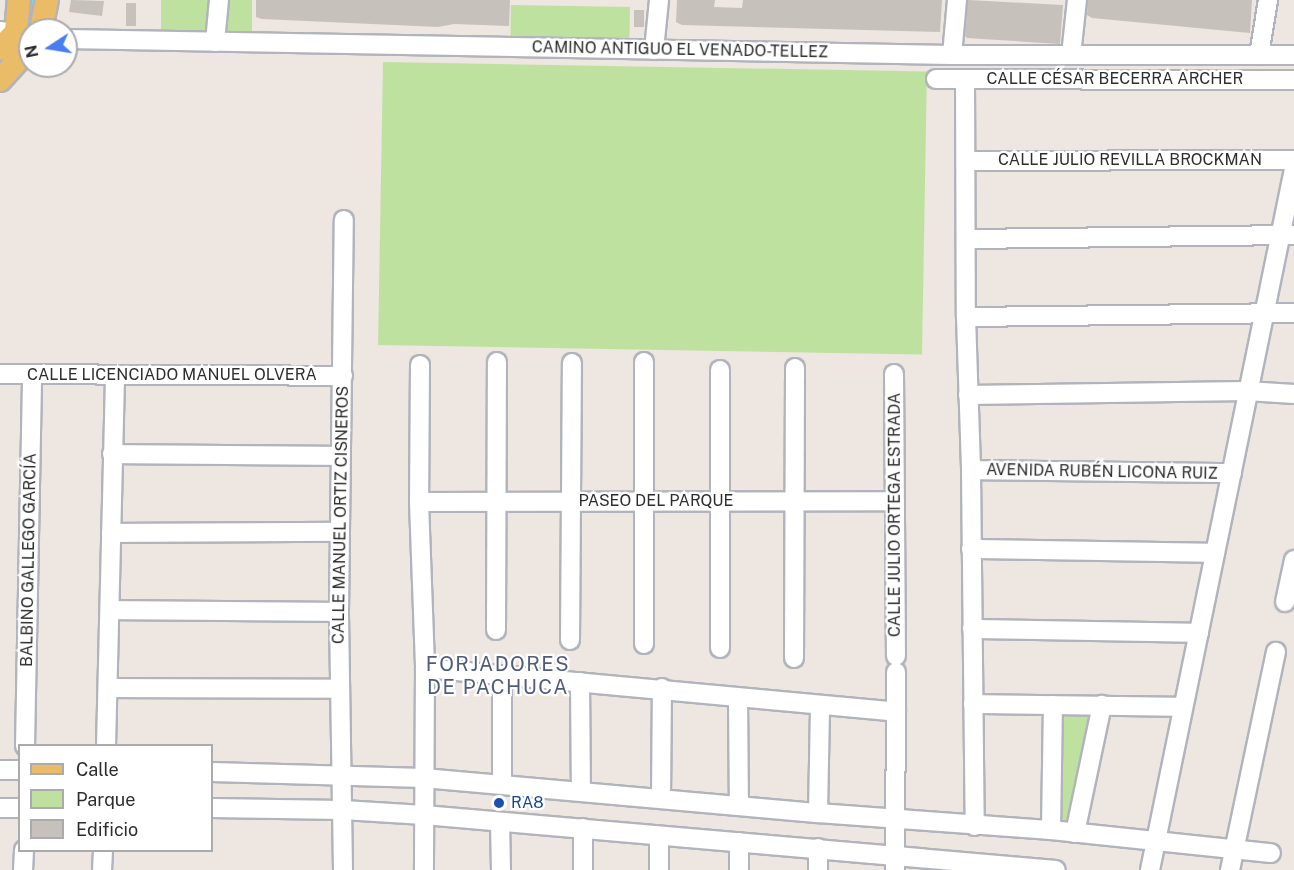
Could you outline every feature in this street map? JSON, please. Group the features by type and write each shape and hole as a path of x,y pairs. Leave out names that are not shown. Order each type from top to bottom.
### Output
{"main road":[{"path":"19,0 19,18"},
{"path":"43,18 47,0"},
{"path":"0,49 18,38"},
{"path":"0,80 18,39"}],"street":[{"path":"215,42 219,0"},
{"path":"654,50 659,0"},
{"path":"952,55 957,0"},
{"path":"1071,55 1077,0"},
{"path":"1259,55 1268,0"},
{"name":"CAMINO ANTIGUO EL VENADO-TELLEZ","path":"78,39 952,55 1294,55"},
{"name":"CALLE CÉSAR BECERRA ARCHER","path":"936,79 1294,80"},
{"path":"965,79 966,317 971,470 975,826"},
{"name":"CALLE JULIO REVILLA BROCKMAN","path":"966,160 1294,159"},
{"path":"1150,870 1263,313 1287,234 1294,169"},
{"name":"CALLE MANUEL ORTIZ CISNEROS","path":"343,870 339,532 344,220"},
{"path":"966,239 1287,234"},
{"path":"966,317 1294,313"},
{"path":"496,630 497,362"},
{"path":"644,362 644,644"},
{"path":"570,640 569,502 572,363"},
{"path":"420,365 419,502 425,668 424,870"},
{"path":"794,658 795,368"},
{"path":"720,370 720,648"},
{"name":"CALLE LICENCIADO MANUEL OLVERA","path":"0,374 343,376"},
{"name":"BALBINO GALLEGO GARCÍA","path":"25,744 32,374"},
{"name":"CALLE JULIO ORTEGA ESTRADA","path":"894,374 893,501 896,664 894,862"},
{"path":"106,744 115,375"},
{"path":"968,395 1247,392 1294,394"},
{"path":"112,454 340,456"},
{"name":"AVENIDA RUBÉN LICONA RUIZ","path":"971,470 1232,473"},
{"name":"PASEO DEL PARQUE","path":"419,502 893,501"},
{"path":"111,533 339,532"},
{"path":"971,549 1215,553"},
{"path":"1285,602 1294,560"},
{"path":"110,610 339,612"},
{"path":"972,628 1199,633"},
{"path":"1230,870 1276,652"},
{"path":"425,668 662,688 738,698 896,712"},
{"path":"502,675 502,784"},
{"path":"580,682 581,790"},
{"path":"108,688 340,689"},
{"path":"661,799 662,688"},
{"path":"738,698 739,806"},
{"path":"973,704 1183,706"},
{"path":"818,813 820,705"},
{"path":"1051,830 1053,705"},
{"path":"1075,833 1102,705"},
{"path":"0,770 18,770"},
{"path":"213,772 424,778 581,790 818,813 1051,830 1271,853"},
{"path":"0,808 18,808"},
{"path":"213,808 342,810 424,815 818,848 894,862 1056,870"},
{"path":"500,822 501,870"},
{"path":"583,828 583,870"},
{"path":"659,836 660,870"},
{"path":"739,842 739,870"},
{"path":"818,848 818,870"},
{"path":"23,870 24,852"},
{"path":"102,870 103,852"}],"green space":[{"path":"161,0 252,0 252,39 161,39"},
{"path":"511,5 630,7 629,45 510,43"},
{"path":"383,62 927,71 922,354 378,345"},
{"path":"1100,708 1073,829 1053,828 1059,711"}],"building":[{"path":"71,0 104,1 102,16 69,12"},
{"path":"256,0 510,0 509,26 454,24 438,27 262,19 256,17"},
{"path":"677,0 715,0 714,7 742,8 743,0 942,0 940,32 682,25 676,22"},
{"path":"968,0 1063,5 1060,44 967,38 965,36"},
{"path":"1088,0 1252,0 1250,33 1092,18 1087,15"},
{"path":"126,3 136,3 136,26 126,26"},
{"path":"634,10 644,10 644,27 634,27"}],"waterway":[{"path":"30,18 32,0"}],"place":[{"name":"RA8","path":"499,803"}],"district":[{"name":"FORJADORES DE PACHUCA","path":"498,676"}]}
